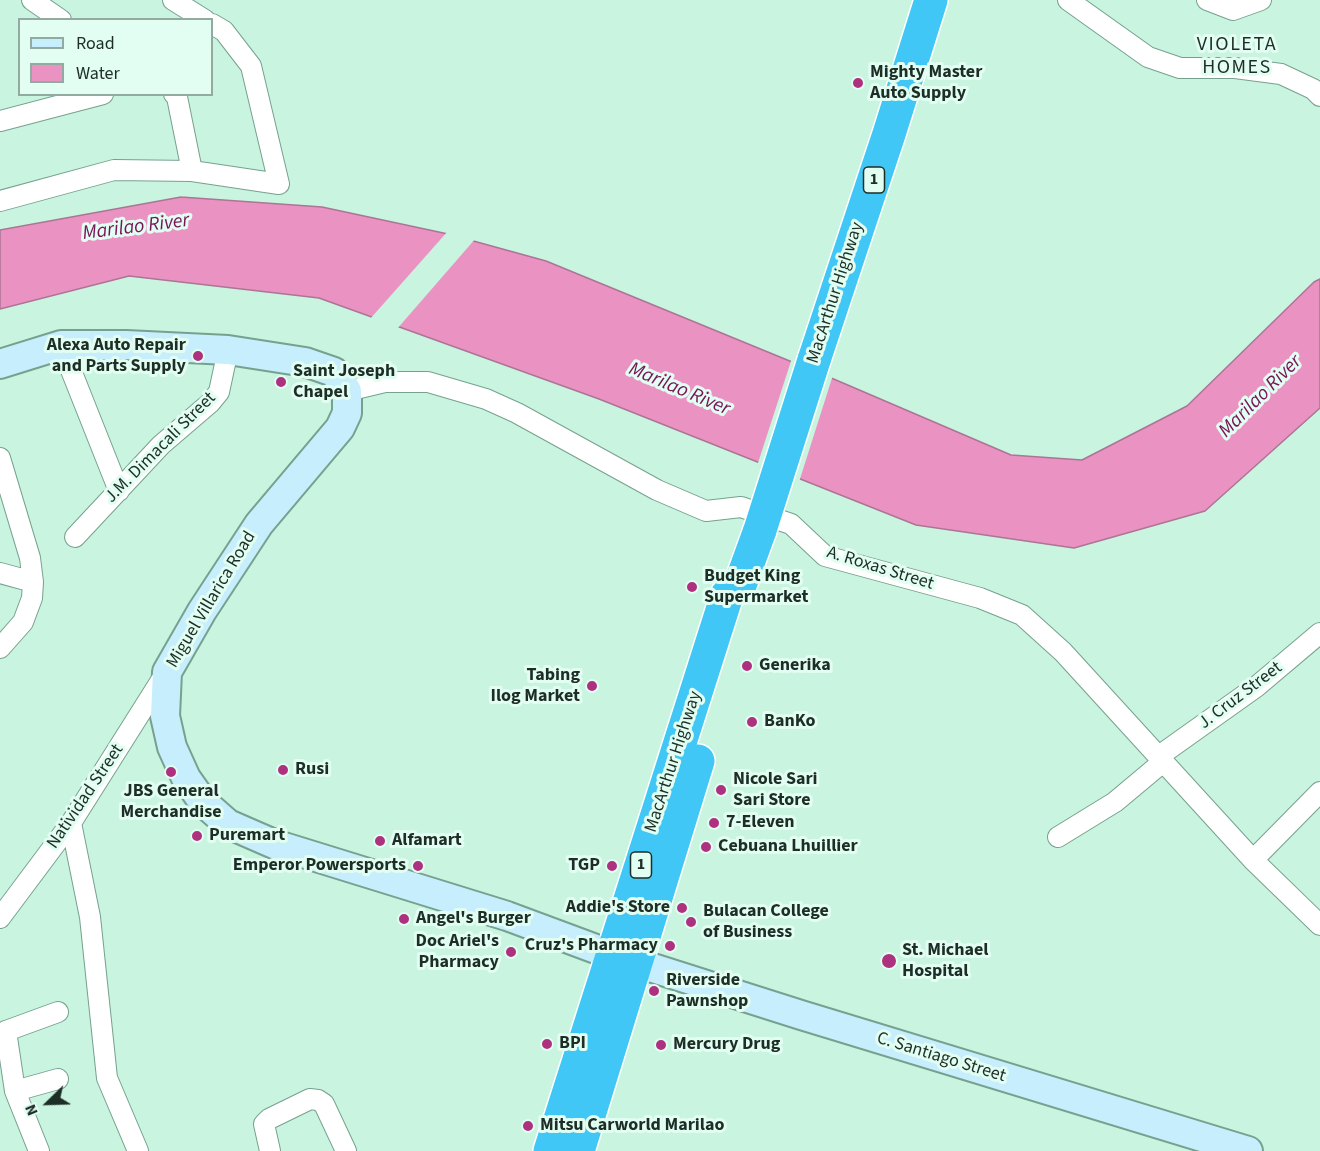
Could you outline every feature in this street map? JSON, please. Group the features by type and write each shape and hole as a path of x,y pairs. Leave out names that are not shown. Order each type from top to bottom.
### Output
{"highway":[{"name":"MacArthur Highway","path":"578,1151 624,958 727,595 740,585 760,530 931,0"},
{"name":"MacArthur Highway","path":"550,1151 624,958"}],"main road":[{"path":"0,364 61,345 126,345 228,350 305,362 334,372 347,392"},
{"name":"Miguel Villarica Road","path":"347,392 347,412 340,428 259,524 202,611 167,672 165,716 172,747 186,778 202,802 228,824 274,844 507,916 624,958"},
{"name":"C. Santiago Street","path":"624,958 801,1015 1248,1151"}],"street":[{"path":"32,0 58,18"},
{"path":"173,0 202,18"},
{"path":"1068,0 1089,7 1148,57 1180,68 1235,68 1281,74 1313,89 1320,96"},
{"path":"1207,0 1233,10 1261,0"},
{"path":"0,201 114,170 192,171 279,184 252,66 224,31 213,25"},
{"path":"0,121 96,96"},
{"path":"176,96 192,171"},
{"path":"61,345 119,491"},
{"name":"J.M. Dimacali Street","path":"75,537 161,446 210,404 219,392 228,350"},
{"name":"A. Roxas Street","path":"347,392 385,382 428,382 486,399 518,413 657,490 706,511 741,507 791,524 825,556 980,598 1022,615 1063,652 1252,860 1320,925"},
{"path":"0,458 30,558 33,582 32,598 23,622 0,648"},
{"path":"0,573 33,582"},
{"name":"J. Cruz Street","path":"1058,837 1115,802 1162,759 1256,687 1320,633"},
{"name":"Natividad Street","path":"0,918 71,824 167,672"},
{"path":"1252,860 1320,792"},
{"path":"71,824 90,917 107,1078 138,1151"},
{"path":"39,1151 15,1091 3,1028 58,1012"},
{"path":"15,1091 58,1079"},
{"path":"270,1151 264,1124 269,1119 310,1100 318,1100 324,1104 346,1151"}],"water":[{"name":"Marilao River","path":"181,197 322,207 448,234 546,261 836,380 1011,455 1082,460 1187,406 1314,282 1320,279 1320,408 1205,511 1074,548 916,525 599,399 319,298 129,276 0,309 0,230"}],"pier":[{"path":"448,231 476,238 397,329 370,319"},
{"path":"792,358 833,375 799,482 757,466"}],"place":[{"name":"Mighty Master Auto Supply","path":"858,83"},
{"name":"Alexa Auto Repair and Parts Supply","path":"198,356"},
{"name":"Saint Joseph Chapel","path":"281,382"},
{"name":"Budget King Supermarket","path":"692,587"},
{"name":"Generika","path":"747,666"},
{"name":"Tabing Ilog Market","path":"592,686"},
{"name":"BanKo","path":"752,722"},
{"name":"Rusi","path":"283,770"},
{"name":"JBS General Merchandise","path":"171,772"},
{"name":"Nicole Sari Sari Store","path":"721,790"},
{"name":"7-Eleven","path":"714,823"},
{"name":"Puremart","path":"197,836"},
{"name":"Alfamart","path":"380,841"},
{"name":"Cebuana Lhuillier","path":"706,847"},
{"name":"Emperor Powersports","path":"418,866"},
{"name":"TGP","path":"612,866"},
{"name":"Addie's Store","path":"682,908"},
{"name":"Angel's Burger","path":"404,919"},
{"name":"Bulacan College of Business","path":"691,922"},
{"name":"Cruz's Pharmacy","path":"670,946"},
{"name":"Doc Ariel's Pharmacy","path":"511,952"},
{"name":"St. Michael Hospital","path":"889,961"},
{"name":"Riverside Pawnshop","path":"654,991"},
{"name":"BPI","path":"547,1044"},
{"name":"Mercury Drug","path":"661,1045"},
{"name":"Mitsu Carworld Marilao","path":"528,1126"}],"district":[{"name":"VIOLETA HOMES","path":"1237,58"}]}
